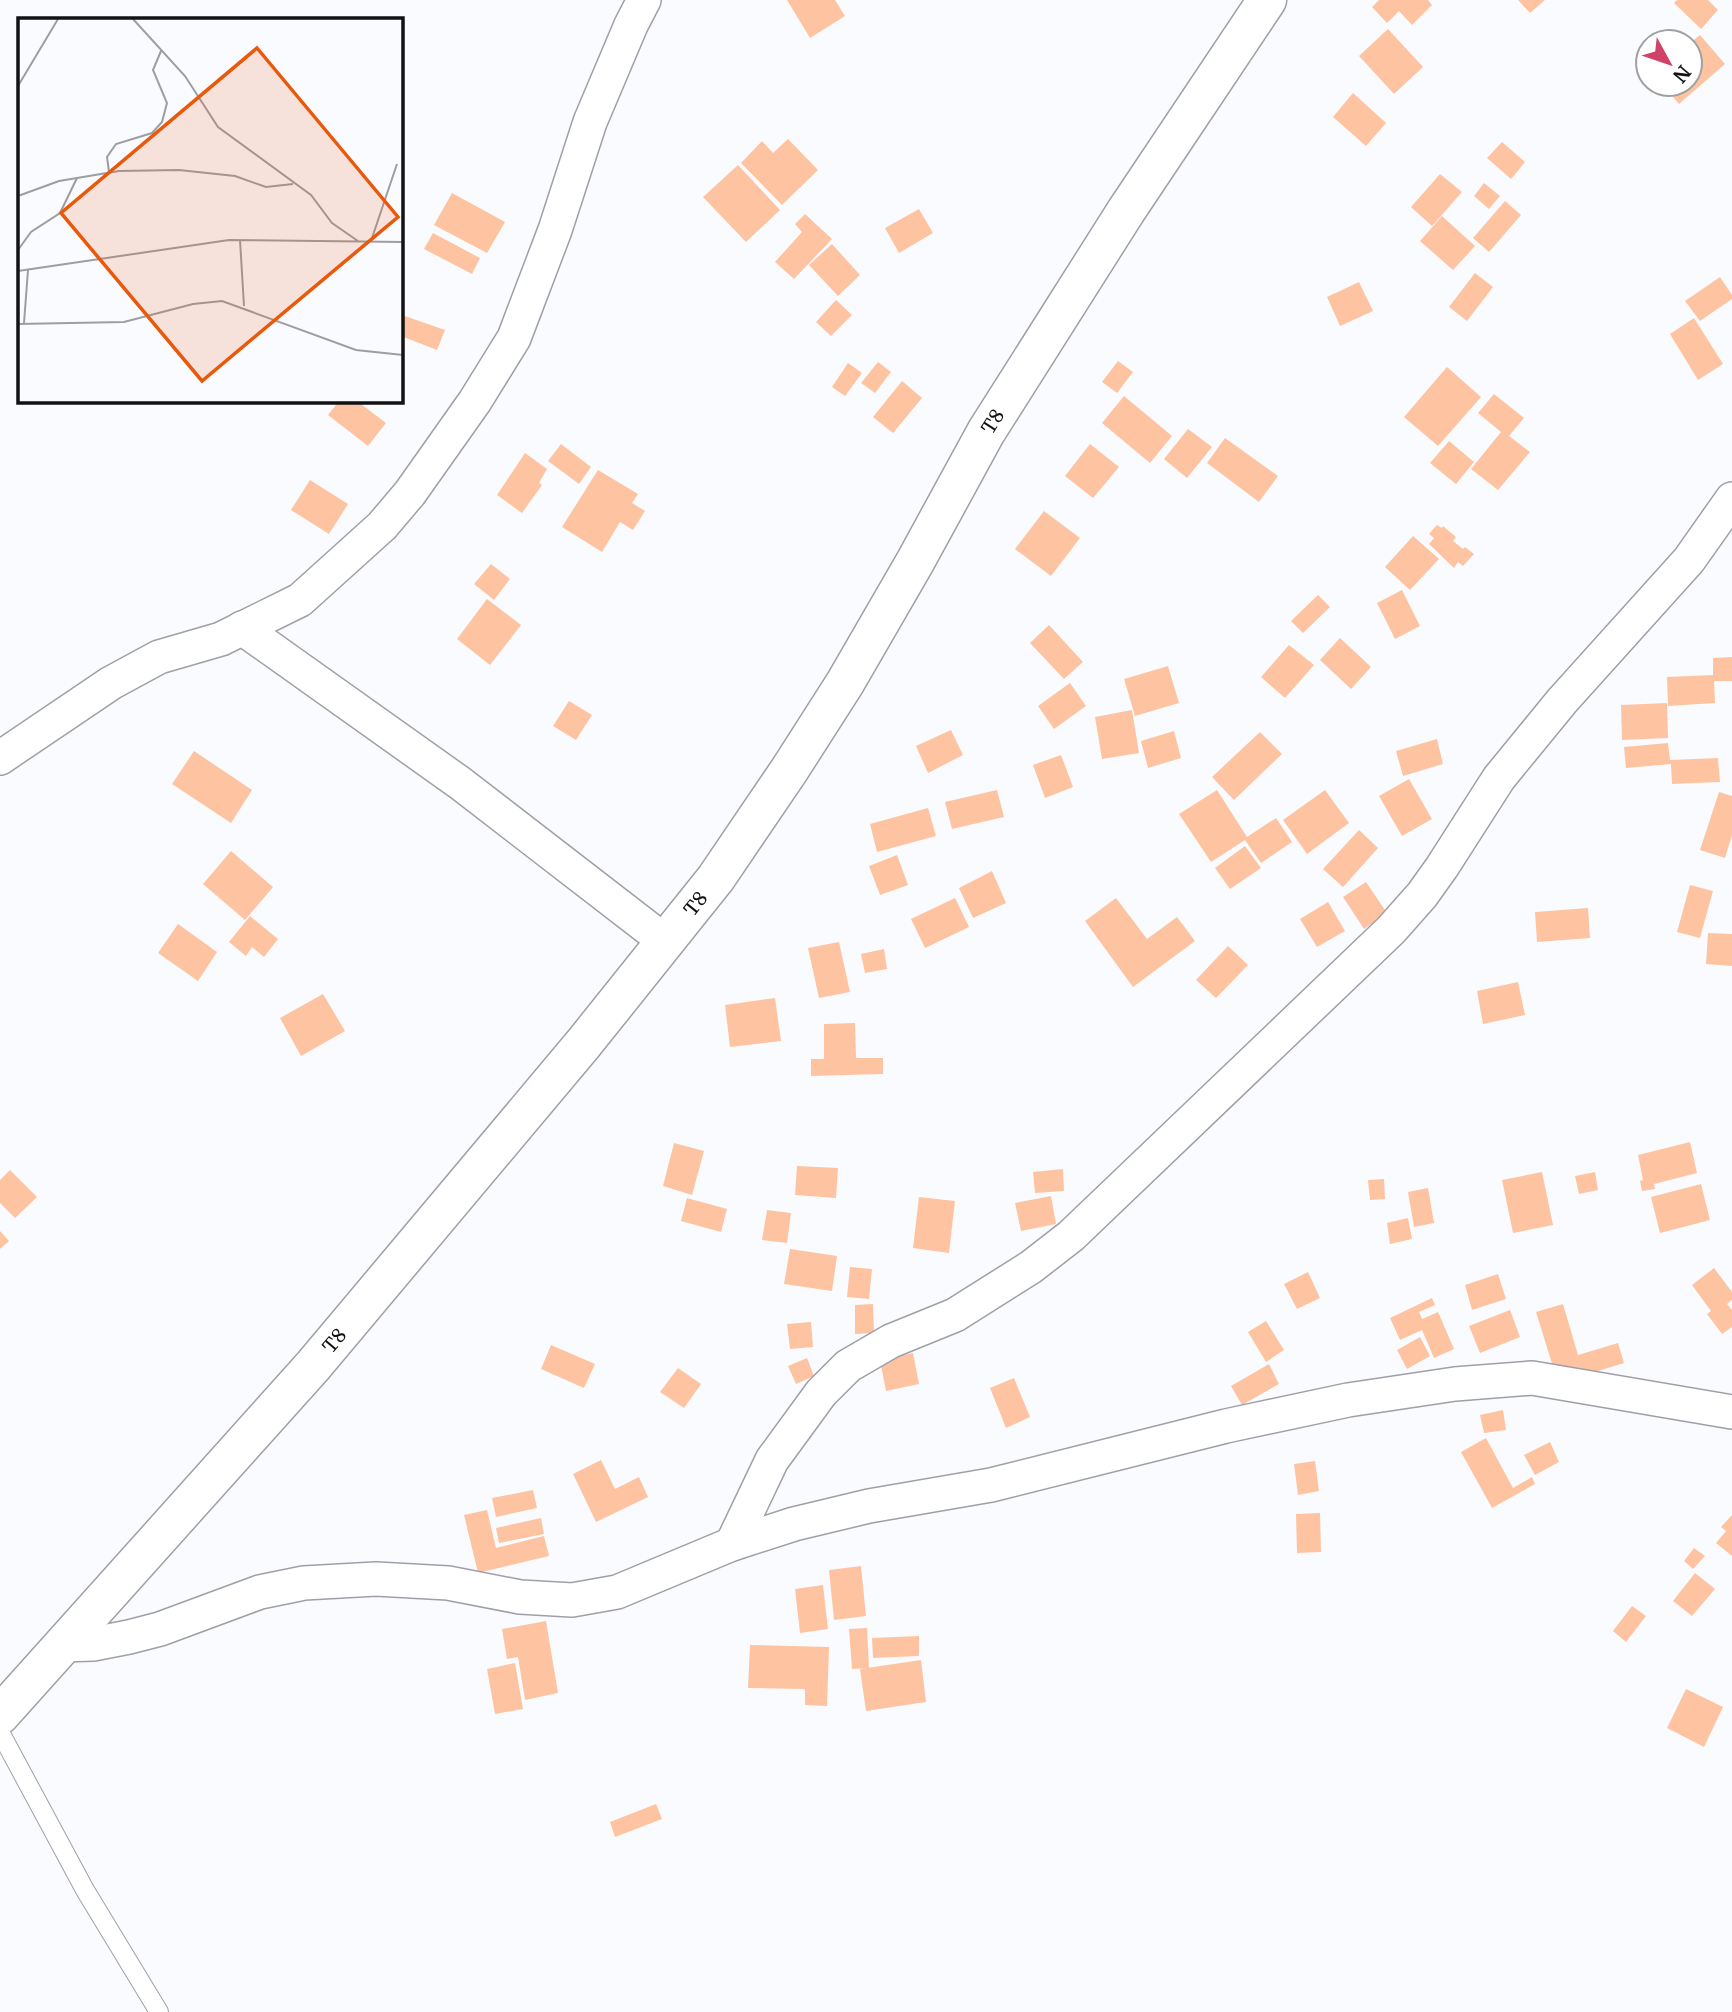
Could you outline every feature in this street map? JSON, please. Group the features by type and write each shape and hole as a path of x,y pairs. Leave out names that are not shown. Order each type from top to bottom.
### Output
{"street":[{"path":"0,758 111,683 159,657 220,639 300,600 382,526 410,493 475,401 514,338 555,229 590,122 644,0"},
{"name":"T8","path":"0,1715 313,1366 666,942 716,878 845,683 986,432 1126,211 1267,0"},
{"path":"732,1544 772,1460 821,1393 848,1366 891,1341 955,1315 1031,1267 1071,1236 1391,930 1436,876 1499,778 1562,701 1689,560 1732,499"},
{"path":"242,628 460,783 666,942"},
{"path":"61,1646 93,1644 160,1629 260,1592 304,1583 376,1579 448,1583 520,1597 572,1600 617,1592 732,1544 794,1524 869,1506 991,1485 1226,1426 1348,1400 1455,1384 1532,1378 1732,1412"}],"lane":[{"path":"0,1732 85,1891 159,2012"}],"building":[{"path":"787,0 835,0 845,16 810,38"},
{"path":"1379,0 1428,0 1432,5 1412,25 1399,11 1387,23 1372,7"},
{"path":"1518,0 1545,0 1530,13"},
{"path":"1677,0 1708,0 1718,10 1700,28 1674,3"},
{"path":"1388,29 1423,67 1394,94 1359,56"},
{"path":"1704,40 1725,64 1704,82"},
{"path":"1353,93 1386,123 1366,146 1333,117"},
{"path":"1674,98 1686,98 1679,104"},
{"path":"788,139 818,170 782,205 741,163 762,141 773,153"},
{"path":"1502,142 1525,162 1511,179 1487,158"},
{"path":"738,165 780,210 746,242 703,197"},
{"path":"1440,174 1462,192 1432,226 1411,207"},
{"path":"1484,183 1500,196 1489,209 1474,196"},
{"path":"452,193 505,222 487,253 434,225"},
{"path":"1505,201 1521,215 1489,252 1473,238"},
{"path":"919,209 933,233 899,253 885,228"},
{"path":"805,214 832,239 794,279 775,262 802,232 795,224"},
{"path":"1442,216 1475,246 1453,270 1420,241"},
{"path":"433,233 480,258 472,274 424,249"},
{"path":"832,244 860,275 838,296 809,265"},
{"path":"1475,273 1493,287 1467,321 1449,307"},
{"path":"1720,277 1732,299 1700,321 1685,301"},
{"path":"1359,282 1373,311 1340,326 1327,297"},
{"path":"836,300 852,315 831,336 816,322"},
{"path":"402,315 445,330 437,350 402,336"},
{"path":"1694,318 1723,364 1698,380 1670,334"},
{"path":"1118,361 1133,372 1117,393 1102,382"},
{"path":"878,362 891,372 875,393 861,383"},
{"path":"848,363 862,373 845,396 832,387"},
{"path":"1447,367 1481,397 1438,446 1404,417"},
{"path":"902,381 922,398 893,433 873,417"},
{"path":"1494,394 1524,418 1509,436 1530,452 1498,490 1471,469 1501,432 1478,413"},
{"path":"1124,396 1172,436 1150,463 1102,423"},
{"path":"338,402 358,402 386,423 368,446 328,415"},
{"path":"1188,429 1212,447 1187,478 1164,459"},
{"path":"1225,438 1278,476 1259,502 1207,463"},
{"path":"1449,441 1474,462 1456,484 1430,463"},
{"path":"561,444 591,467 579,484 548,461"},
{"path":"1090,444 1119,467 1093,498 1065,476"},
{"path":"525,453 547,469 539,483 542,485 522,513 497,495"},
{"path":"598,470 638,494 632,503 645,511 633,530 620,522 602,552 562,527"},
{"path":"310,480 348,504 329,534 291,510"},
{"path":"1044,511 1080,538 1051,576 1015,549"},
{"path":"1437,525 1442,528 1443,526 1456,537 1453,541 1474,554 1463,566 1458,562 1454,568 1429,544 1434,538 1429,534"},
{"path":"1413,536 1439,559 1410,590 1385,567"},
{"path":"491,564 510,579 494,600 474,584"},
{"path":"1402,590 1420,626 1395,639 1377,603"},
{"path":"1318,595 1330,607 1303,633 1291,621"},
{"path":"487,599 521,625 490,665 457,639"},
{"path":"1049,625 1083,662 1064,679 1030,643"},
{"path":"1340,638 1371,667 1351,689 1320,660"},
{"path":"1289,645 1314,665 1285,698 1261,677"},
{"path":"1732,657 1732,681 1714,681 1715,703 1668,706 1667,677 1713,675 1713,658"},
{"path":"1168,666 1179,703 1135,716 1124,679"},
{"path":"1070,683 1086,706 1054,729 1038,706"},
{"path":"569,701 592,715 576,740 553,726"},
{"path":"1667,703 1668,738 1622,740 1621,705"},
{"path":"1132,710 1139,753 1102,759 1095,717"},
{"path":"951,730 963,755 928,773 916,746"},
{"path":"1174,731 1181,758 1148,768 1141,741"},
{"path":"1260,732 1282,754 1234,800 1212,777"},
{"path":"1437,739 1443,764 1403,776 1396,751"},
{"path":"1668,743 1670,760 1718,758 1720,782 1672,784 1671,764 1626,768 1624,747"},
{"path":"194,751 252,790 231,823 172,784"},
{"path":"1061,755 1073,787 1045,798 1033,765"},
{"path":"1409,779 1432,819 1402,836 1379,796"},
{"path":"997,790 1004,817 952,829 945,802"},
{"path":"1217,790 1247,837 1276,818 1292,842 1261,863 1245,840 1211,862 1179,814"},
{"path":"1325,790 1349,823 1307,854 1283,820"},
{"path":"1719,792 1732,796 1732,835 1725,858 1700,850"},
{"path":"928,808 936,836 877,852 870,824"},
{"path":"1359,830 1378,848 1343,887 1323,869"},
{"path":"1245,846 1261,868 1230,889 1215,868"},
{"path":"231,851 273,887 245,920 203,884"},
{"path":"897,855 908,885 880,895 869,866"},
{"path":"992,871 1006,903 973,918 959,888"},
{"path":"1366,882 1387,913 1364,929 1343,897"},
{"path":"1690,885 1713,891 1700,938 1677,932"},
{"path":"955,898 969,927 925,948 911,919"},
{"path":"1116,898 1147,939 1177,917 1195,941 1133,987 1085,921"},
{"path":"1328,902 1345,931 1317,947 1300,919"},
{"path":"1588,908 1590,938 1537,942 1535,912"},
{"path":"250,916 278,939 264,957 252,947 246,956 229,942"},
{"path":"178,924 217,952 198,981 158,953"},
{"path":"1708,933 1732,934 1732,966 1706,964"},
{"path":"839,942 850,992 819,998 808,948"},
{"path":"1228,946 1248,965 1216,998 1196,980"},
{"path":"884,949 887,969 865,973 861,954"},
{"path":"1518,982 1525,1015 1483,1024 1477,991"},
{"path":"323,994 345,1031 301,1056 280,1018"},
{"path":"775,998 781,1041 730,1047 725,1005"},
{"path":"855,1023 856,1058 883,1058 883,1074 811,1076 811,1059 824,1059 824,1024"},
{"path":"1690,1142 1697,1173 1654,1184 1655,1189 1642,1191 1640,1181 1643,1180 1638,1155"},
{"path":"674,1143 704,1151 692,1195 663,1186"},
{"path":"797,1166 838,1168 836,1198 795,1195"},
{"path":"1063,1169 1064,1191 1035,1193 1033,1172"},
{"path":"10,1170 37,1197 15,1218 0,1203 0,1180"},
{"path":"1542,1172 1553,1225 1513,1233 1502,1180"},
{"path":"1595,1172 1598,1190 1579,1194 1575,1176"},
{"path":"1384,1179 1385,1199 1370,1200 1368,1180"},
{"path":"1701,1184 1710,1220 1660,1233 1651,1197"},
{"path":"1428,1188 1434,1223 1414,1227 1408,1192"},
{"path":"1051,1196 1056,1224 1021,1231 1015,1203"},
{"path":"919,1197 955,1201 949,1253 913,1248"},
{"path":"687,1198 727,1209 721,1232 681,1221"},
{"path":"767,1210 791,1213 787,1243 762,1240"},
{"path":"1408,1218 1412,1239 1390,1244 1387,1223"},
{"path":"0,1231 9,1241 0,1249"},
{"path":"790,1249 837,1256 832,1291 784,1284"},
{"path":"850,1267 872,1269 869,1299 847,1297"},
{"path":"1714,1268 1732,1292 1732,1300 1727,1304 1732,1310 1732,1327 1722,1334 1707,1314 1711,1311 1692,1285"},
{"path":"1308,1272 1320,1298 1297,1309 1284,1284"},
{"path":"1498,1274 1506,1299 1472,1310 1465,1285"},
{"path":"1432,1298 1435,1305 1419,1312 1422,1319 1438,1312 1454,1349 1434,1358 1422,1330 1400,1340 1390,1318"},
{"path":"873,1304 874,1333 855,1334 855,1305"},
{"path":"1563,1304 1578,1355 1618,1343 1624,1363 1569,1380 1554,1370 1536,1312"},
{"path":"1510,1310 1520,1337 1480,1353 1469,1326"},
{"path":"1266,1321 1284,1350 1266,1362 1248,1332"},
{"path":"811,1322 813,1347 790,1349 787,1324"},
{"path":"1420,1337 1430,1356 1407,1369 1397,1350"},
{"path":"551,1345 595,1364 584,1388 541,1369"},
{"path":"913,1353 919,1384 886,1391 880,1360"},
{"path":"807,1358 814,1376 796,1384 788,1366"},
{"path":"1269,1364 1279,1384 1242,1405 1231,1386"},
{"path":"678,1368 701,1384 684,1408 660,1392"},
{"path":"1014,1378 1030,1417 1006,1428 990,1388"},
{"path":"1503,1410 1506,1430 1484,1433 1480,1415"},
{"path":"1486,1438 1513,1488 1532,1477 1535,1484 1492,1508 1461,1452"},
{"path":"1550,1442 1559,1462 1535,1475 1524,1455"},
{"path":"601,1460 615,1489 639,1477 648,1497 596,1522 573,1474"},
{"path":"1315,1461 1319,1491 1298,1495 1294,1464"},
{"path":"533,1490 537,1508 496,1517 492,1498"},
{"path":"487,1510 496,1548 544,1536 549,1556 478,1573 464,1515"},
{"path":"1320,1513 1321,1552 1297,1553 1296,1514"},
{"path":"1732,1515 1732,1556 1716,1543 1726,1531 1721,1527"},
{"path":"541,1518 544,1534 499,1543 496,1528"},
{"path":"1694,1548 1705,1556 1693,1569 1684,1561"},
{"path":"861,1566 866,1616 834,1620 829,1570"},
{"path":"1695,1573 1715,1589 1692,1616 1673,1601"},
{"path":"823,1585 828,1629 800,1633 795,1589"},
{"path":"1632,1606 1646,1616 1626,1642 1613,1631"},
{"path":"546,1621 558,1693 525,1700 518,1657 507,1659 502,1629"},
{"path":"867,1628 869,1668 852,1669 849,1629"},
{"path":"919,1636 919,1656 873,1658 872,1638"},
{"path":"750,1645 829,1647 827,1706 805,1705 805,1689 748,1688"},
{"path":"921,1660 926,1702 866,1711 860,1669"},
{"path":"515,1663 523,1709 495,1714 487,1669"},
{"path":"1686,1689 1723,1707 1704,1747 1667,1728"},
{"path":"656,1804 662,1819 615,1837 610,1822"}]}
